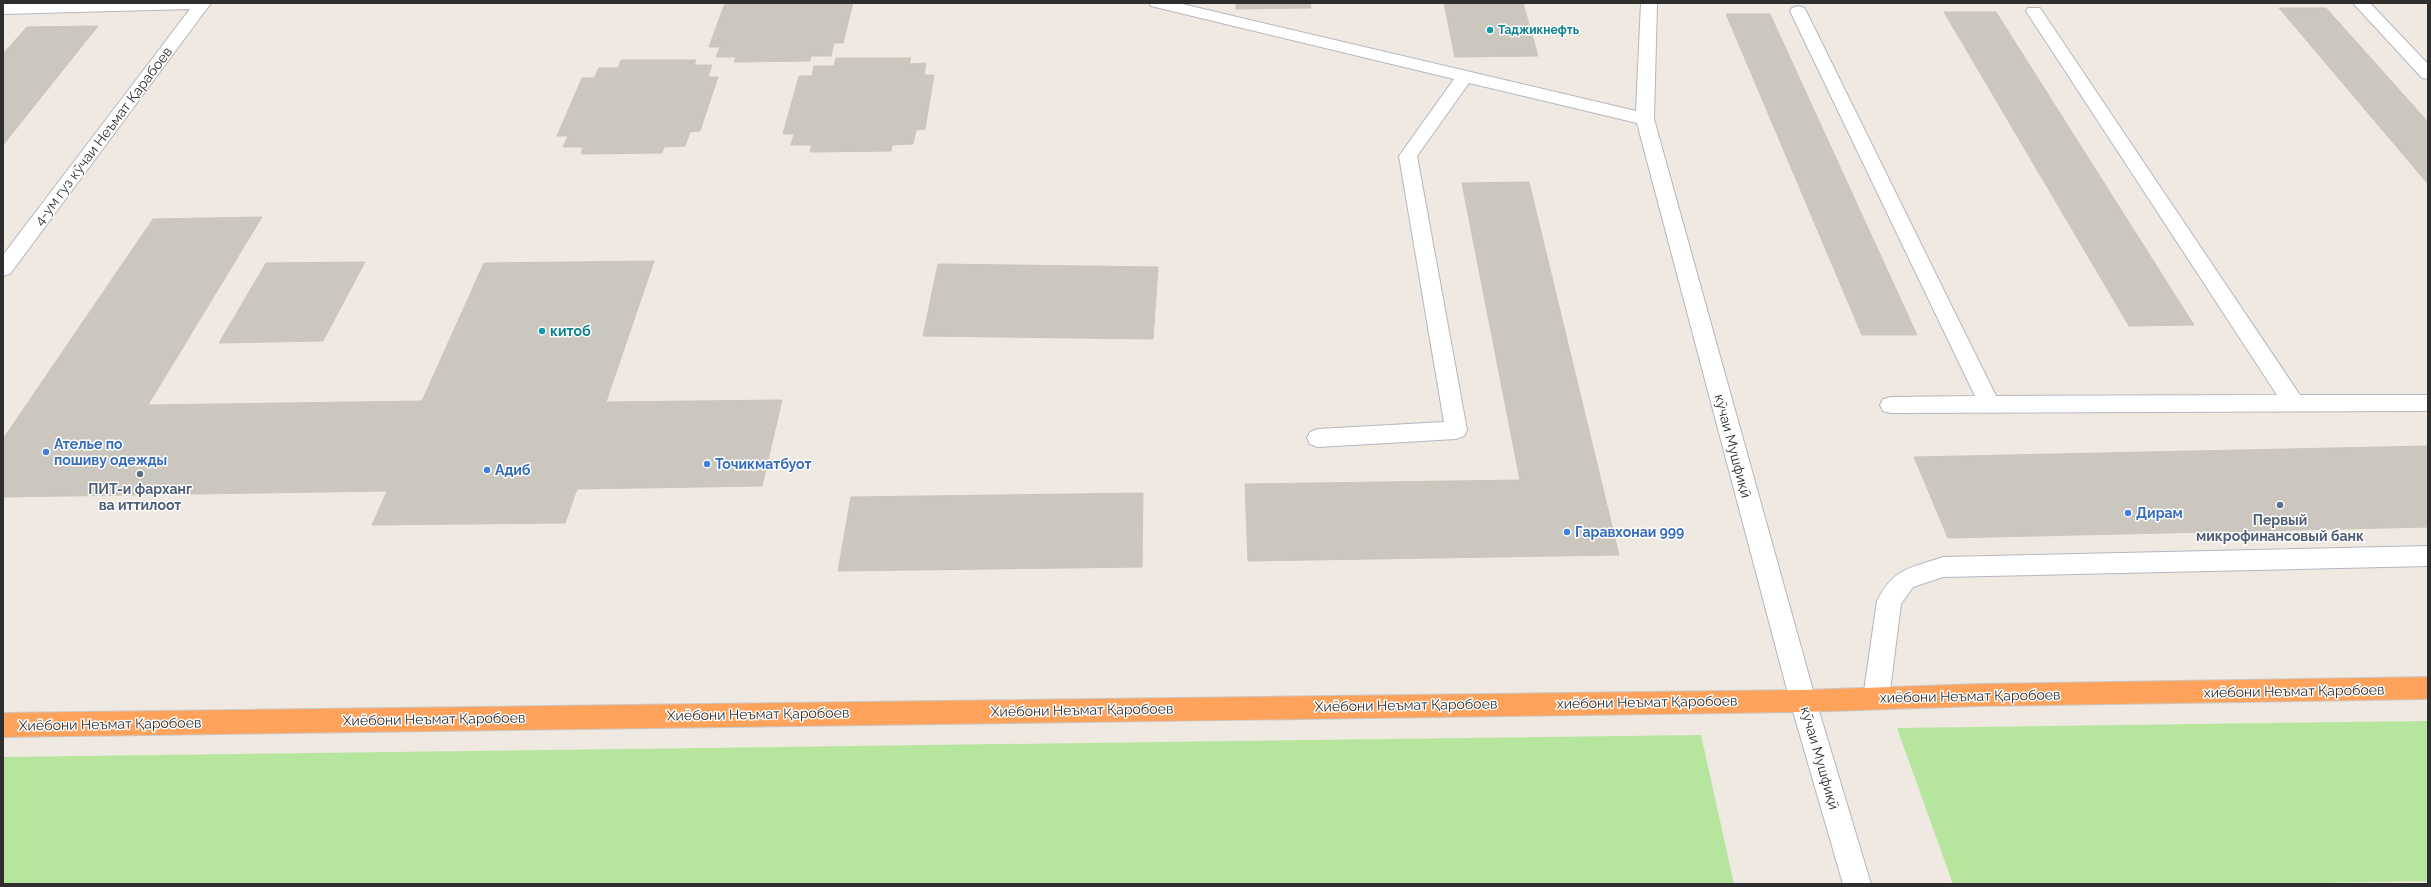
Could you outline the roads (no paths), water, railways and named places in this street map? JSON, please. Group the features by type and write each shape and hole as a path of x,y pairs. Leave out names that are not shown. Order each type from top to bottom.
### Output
{"highway":[{"name":"хиёбони Неъмат Қаробоев","path":"1513,704 1803,701 1876,698 2428,688"},
{"name":"Хиёбони Неъмат Қаробоев","path":"3,725 1513,704"}],"street":[{"path":"6,12 49,5 202,3"},
{"name":"4-ум гуз кӯчаи Неъмат Қарабоев","path":"3,269 202,3"},
{"path":"1157,3 1645,119"},
{"name":"кӯчаи Мушфиқӣ","path":"1649,3 1645,119 1803,701 1856,884"},
{"path":"2362,3 2428,74"},
{"path":"1798,11 1989,404"},
{"path":"2034,11 2294,404"},
{"path":"1318,438 1456,430 1408,156 1465,76"},
{"path":"1891,405 2428,403"},
{"path":"1876,698 1889,601 1905,580 1943,567 2428,556"}],"place":[{"name":"Таджикнефть","path":"1490,30"},
{"name":"китоб","path":"542,331"},
{"name":"Ателье по пошиву одежды","path":"46,452"},
{"name":"Точикматбуот","path":"707,464"},
{"name":"Адиб","path":"487,470"},
{"name":"ПИТ-и фарханг ва иттилоот","path":"140,474"},
{"name":"Первый микрофинансовый банк","path":"2280,505"},
{"name":"Дирам","path":"2128,513"},
{"name":"Гаравхонаи 999","path":"1567,532"}]}
